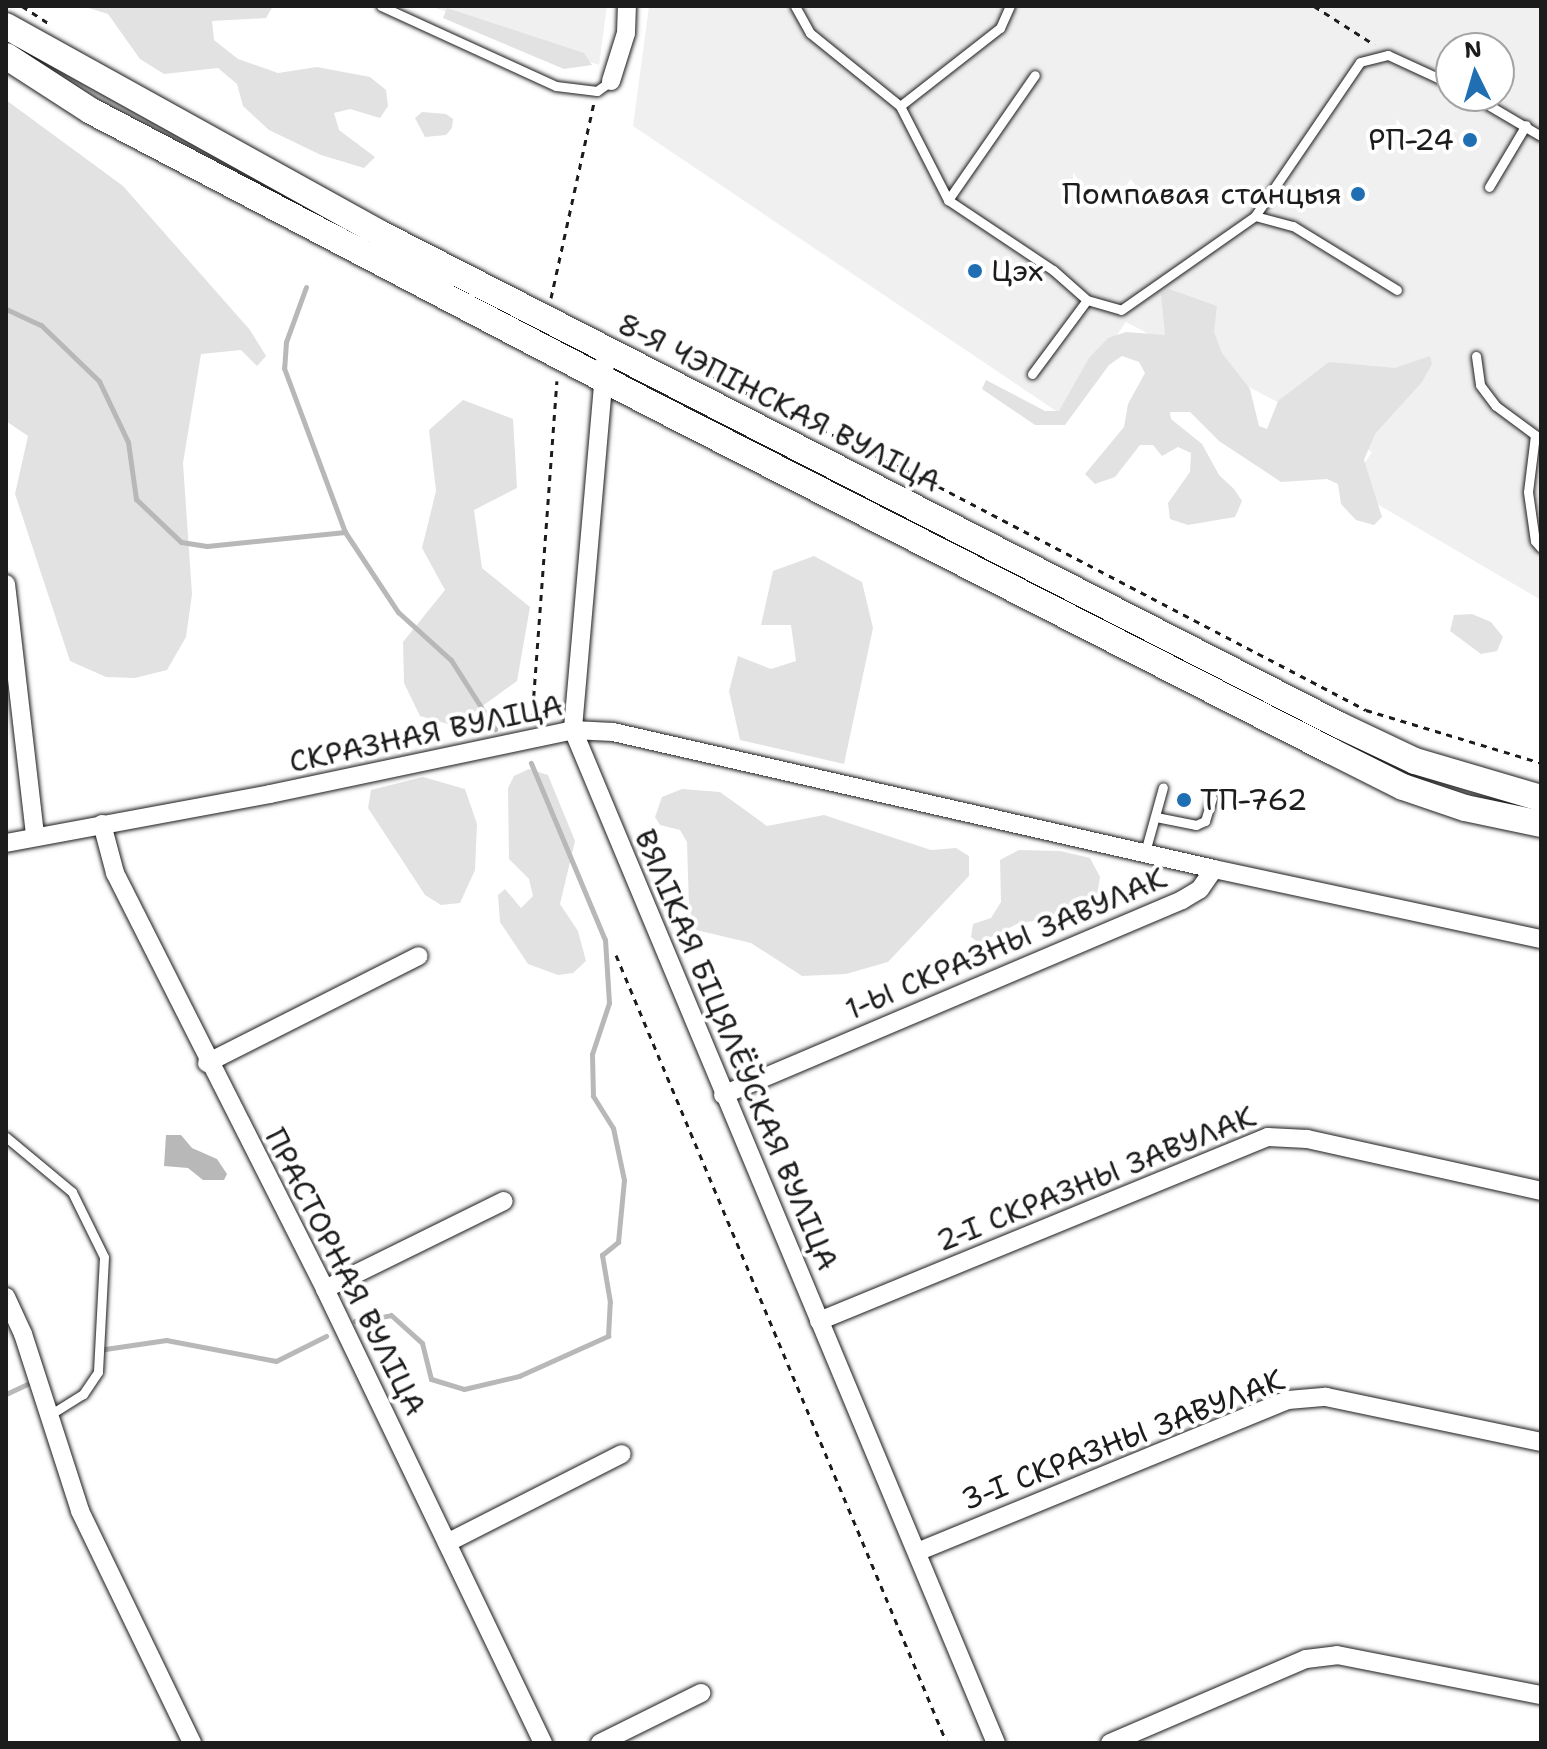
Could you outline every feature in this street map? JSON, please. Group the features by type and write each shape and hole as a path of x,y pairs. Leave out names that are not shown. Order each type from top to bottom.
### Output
{"main road":[{"name":"8-Я ЧЭПІНСКАЯ ВУЛІЦА","path":"6,26 379,233 603,364 1403,787 1465,808 1541,824"},
{"name":"8-Я ЧЭПІНСКАЯ ВУЛІЦА","path":"6,56 91,111 1339,725 1415,761 1541,798"}],"street":[{"path":"604,86 626,33 627,6"},
{"name":"ВЯЛІКАЯ БІЦЯЛЁЎСКАЯ ВУЛІЦА","path":"603,364 573,730 996,1743"},
{"path":"6,584 35,836"},
{"name":"СКРАЗНАЯ ВУЛІЦА","path":"6,843 270,794 531,736 573,730 613,732 1214,869"},
{"name":"ПРАСТОРНАЯ ВУЛІЦА","path":"102,824 115,873 207,1063 325,1289 543,1743"},
{"path":"1214,869 1541,939"},
{"name":"1-Ы СКРАЗНЫ ЗАВУЛАК","path":"723,1095 1182,900 1200,889 1214,869"},
{"path":"207,1063 419,956"},
{"name":"2-І СКРАЗНЫ ЗАВУЛАК","path":"819,1321 1268,1137 1307,1139 1541,1191"},
{"path":"325,1289 504,1201"},
{"path":"6,1297 80,1511 192,1743"},
{"name":"3-І СКРАЗНЫ ЗАВУЛАК","path":"917,1552 1288,1400 1326,1397 1541,1442"},
{"path":"447,1543 622,1454"},
{"path":"1110,1743 1306,1659 1337,1655 1541,1695"},
{"path":"600,1743 701,1693"}],"lane":[{"path":"381,6 556,86 604,86"},
{"path":"795,6 810,33 900,106 948,200 1053,270 1087,300 1121,310 1255,216 1360,62 1370,55 1388,55 1435,77"},
{"path":"900,106 1000,28 1010,6"},
{"path":"948,200 1035,75"},
{"path":"1502,112 1541,136"},
{"path":"1489,187 1526,125"},
{"path":"1255,216 1293,226 1397,290"},
{"path":"1032,374 1087,300"},
{"path":"1476,356 1480,385 1496,406 1538,436 1528,492 1535,541 1541,548"},
{"path":"1145,852 1163,787"},
{"path":"1156,817 1196,825 1205,821 1212,798"},
{"path":"6,1137 72,1192 104,1257 98,1372 83,1394 49,1415"}],"path":[{"path":"22,6 62,31"},
{"path":"1314,6 1388,55"},
{"path":"550,298 604,86"},
{"path":"536,291 563,305"},
{"path":"680,361 928,481 1366,710 1541,763"},
{"path":"531,736 557,381"},
{"path":"616,955 947,1743"}],"shaded area":[{"path":"82,6 273,6 266,18 212,21 214,40 238,59 278,73 317,67 370,77 386,90 388,106 380,118 350,109 334,113 339,130 375,157 364,168 321,155 269,130 243,106 237,84 218,68 164,74 140,59 108,14"},
{"path":"430,6 607,6 599,65"},
{"path":"649,6 1541,6 1541,600 1348,487 1372,452 1126,322 1062,415 633,126"},
{"path":"447,8 584,53 592,65 564,69 443,18"},
{"path":"6,35 541,328 539,333 94,98 6,44"},
{"path":"6,100 123,186 250,330 266,356 257,366 241,350 201,354 183,463 192,594 186,637 167,670 135,678 106,677 70,661 15,494 28,436 6,421"},
{"path":"422,112 446,114 453,119 452,128 446,135 425,137 415,118"},
{"path":"1169,289 1217,306 1214,332 1222,353 1250,389 1259,426 1267,429 1278,401 1329,362 1395,368 1430,356 1432,364 1422,382 1375,434 1364,460 1382,517 1374,525 1356,520 1341,504 1338,484 1327,479 1281,482 1219,441 1190,412 1170,412 1171,419 1202,444 1219,475 1242,501 1235,517 1188,525 1170,519 1168,503 1190,472 1191,453 1178,447 1162,456 1153,445 1140,445 1115,477 1095,484 1085,474 1124,427 1128,404 1145,373 1139,362 1122,356 1109,365 1065,425 1035,425 982,389 986,380 1045,411 1059,411 1089,358 1108,338 1126,332 1165,335 1161,294"},
{"path":"654,385 1409,771 1522,809 1466,800 1332,742 652,389"},
{"path":"463,400 513,419 517,488 474,510 482,568 530,607 517,681 455,726 420,716 404,683 403,642 445,590 422,548 436,491 429,430"},
{"path":"814,556 862,582 873,628 844,764 740,740 729,691 738,656 771,669 796,661 791,625 761,625 773,571"},
{"path":"1472,614 1491,622 1503,637 1497,651 1481,654 1450,631 1454,615"},
{"path":"529,769 548,775 575,841 560,904 578,931 586,961 573,973 558,975 528,964 500,922 498,895 505,889 521,908 533,896 529,879 509,859 508,788 514,776"},
{"path":"423,777 465,789 477,824 475,870 460,903 441,905 425,895 368,808 371,790"},
{"path":"682,789 720,792 767,826 824,815 931,850 956,848 969,856 969,876 888,962 846,974 802,976 751,943 696,930 689,908 687,842 680,830 660,825 655,817 662,797"},
{"path":"1019,850 1060,851 1090,858 1100,877 1097,896 1074,913 1017,924 979,943 971,937 973,924 991,918 1001,902 1000,860"},
{"path":"166,1135 181,1135 192,1148 217,1159 227,1174 224,1180 203,1180 188,1168 164,1166"}],"waterway":[{"path":"306,287 286,342 284,368 345,532 398,612 451,660 495,729"},
{"path":"6,309 41,325 99,381 128,442 136,499 181,542 207,546 345,532"},
{"path":"355,1321 391,1315 422,1343 431,1379 464,1389 519,1376 608,1336 610,1302 602,1255 618,1242 624,1180 613,1128 593,1096 592,1054 609,1003 605,940 531,763"},
{"path":"105,1349 166,1340 276,1361 326,1336"},
{"path":"6,1394 27,1384"}],"place":[{"name":"РП-24","path":"1470,140"},
{"name":"Помпавая станцыя","path":"1358,194"},
{"name":"Цэх","path":"975,271"},
{"name":"ТП-762","path":"1184,800"}]}
